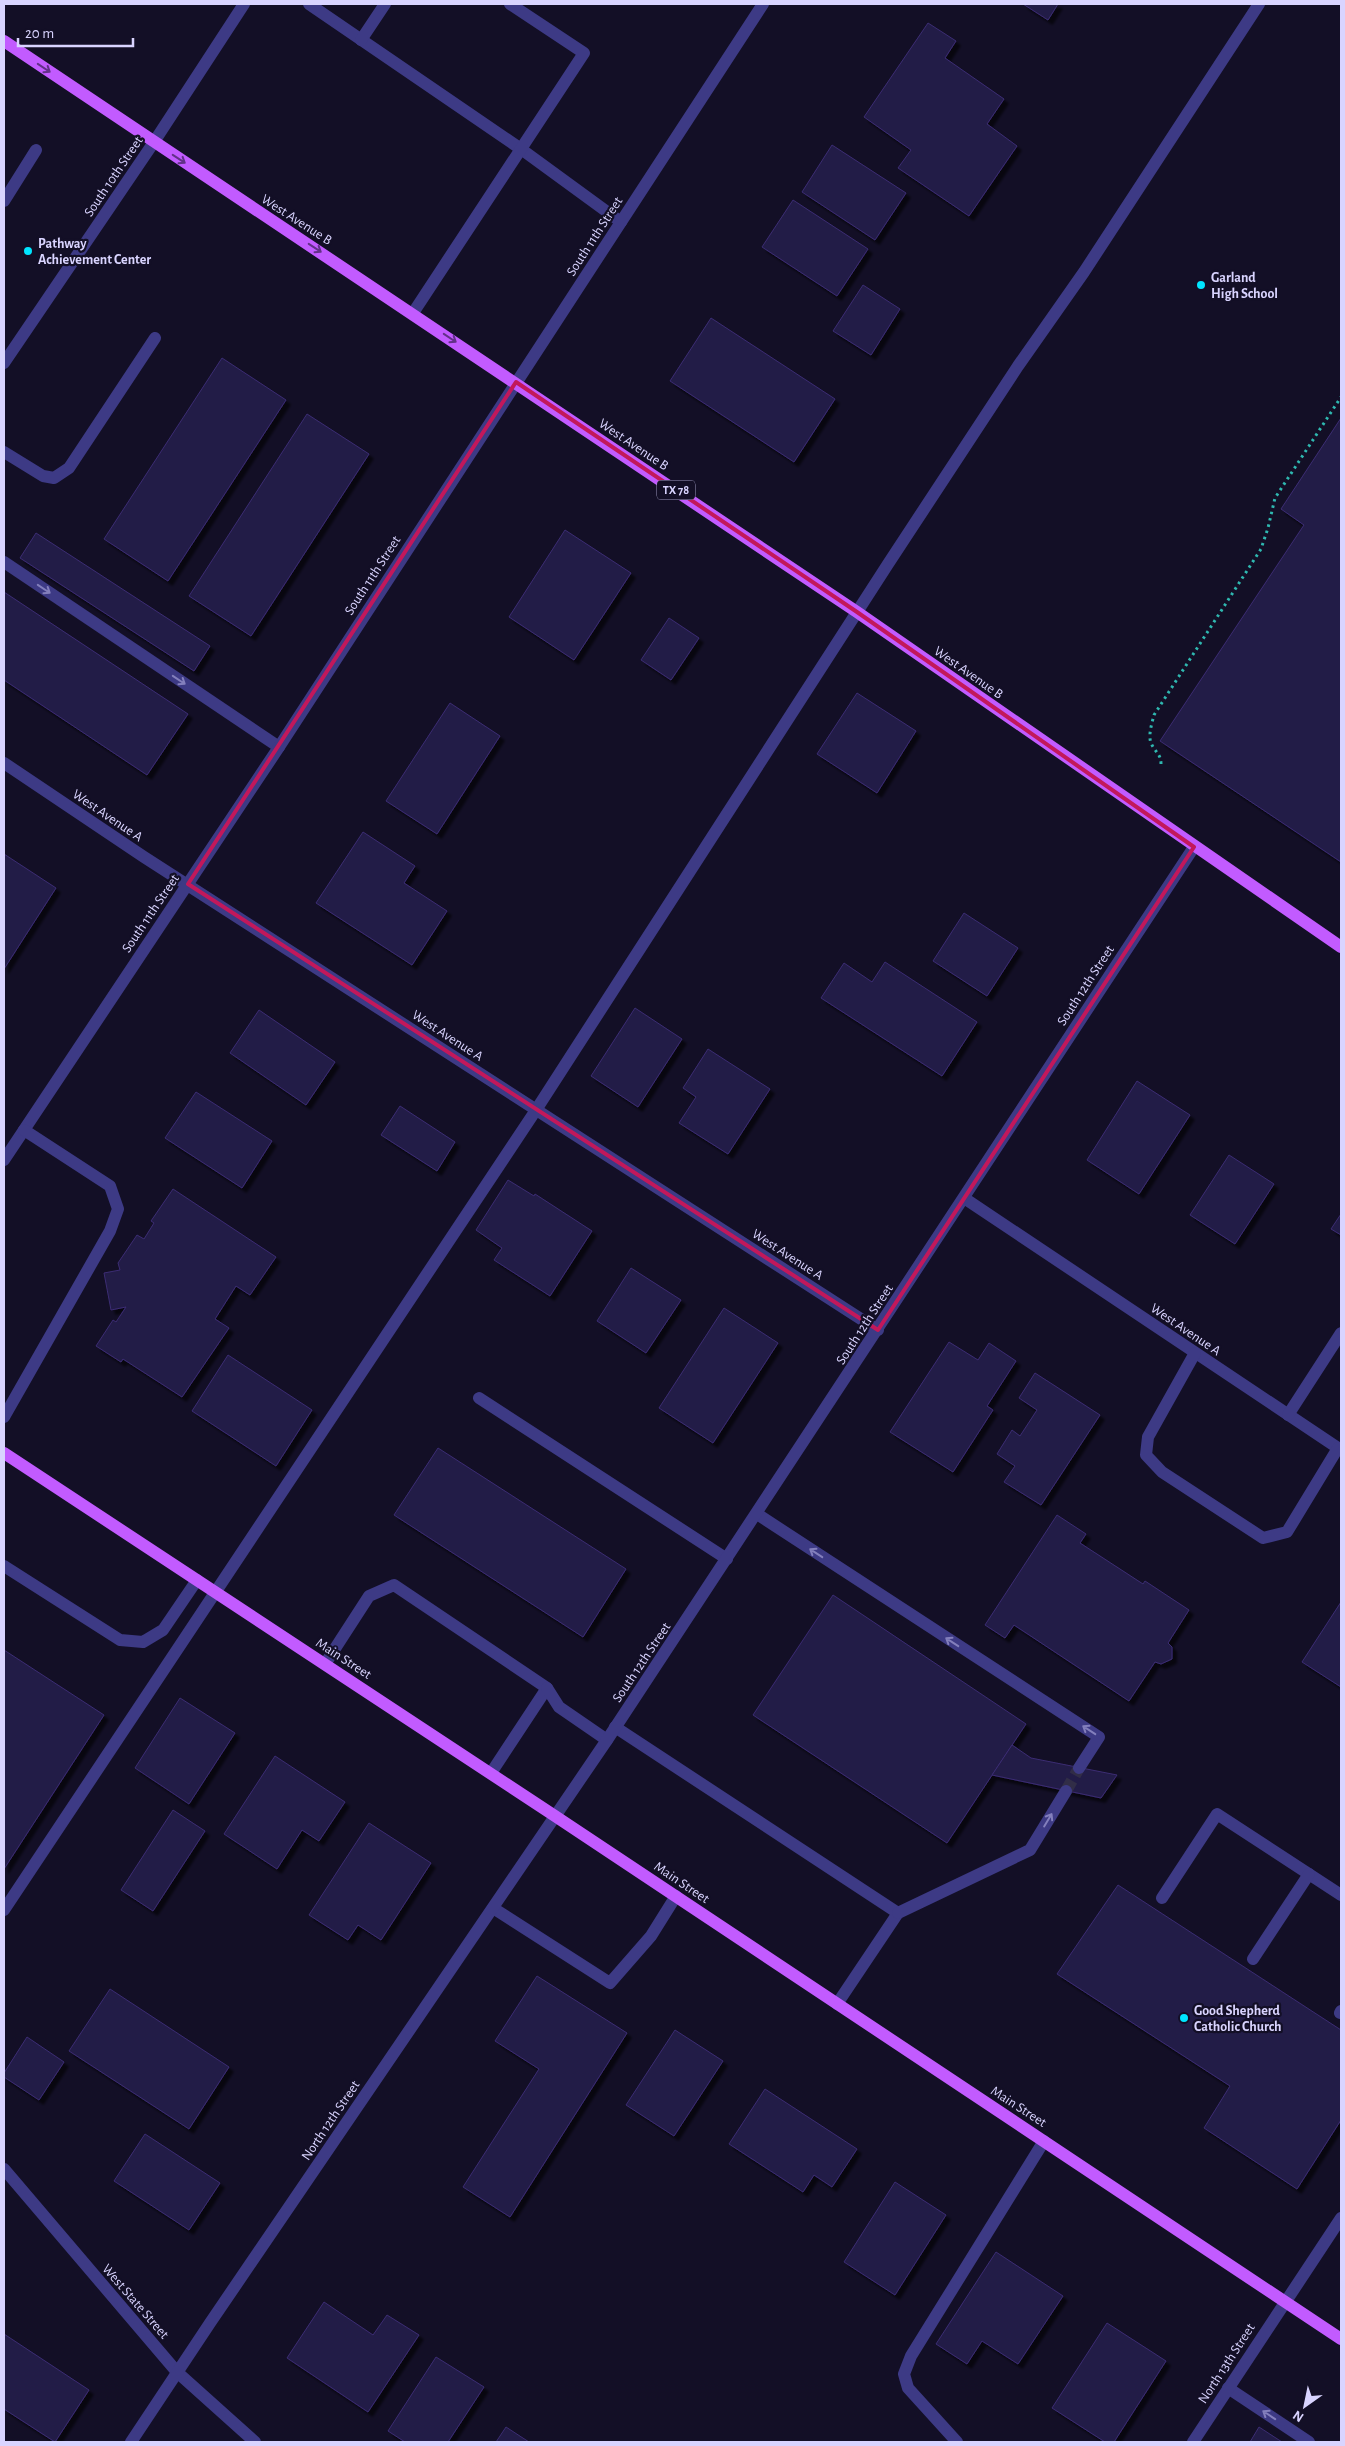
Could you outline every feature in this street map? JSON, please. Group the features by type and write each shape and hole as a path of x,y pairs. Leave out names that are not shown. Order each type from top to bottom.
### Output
{"main road":[{"name":"West Avenue B","path":"4,41 857,612 1341,947"},
{"name":"Main Street","path":"4,1452 491,1773 1341,2339"}],"street":[{"name":"South 10th Street","path":"4,363 154,142 244,4"},
{"path":"309,4 521,149 621,222"},
{"path":"361,40 385,4"},
{"path":"413,313 584,53 510,4"},
{"name":"South 11th Street","path":"4,1160 279,747 763,4"},
{"path":"4,1910 536,1110 857,612 1018,366 1084,272 1259,4"},
{"path":"4,201 36,150"},
{"path":"4,452 42,476 54,478 69,468 155,338"},
{"path":"4,562 279,747"},
{"name":"West Avenue A","path":"4,763 144,858 188,884 878,1330"},
{"name":"South 12th Street","path":"555,1816 757,1514 1194,847"},
{"path":"4,1416 110,1231 118,1209 110,1186 24,1130"},
{"name":"West Avenue A","path":"964,1198 1340,1449"},
{"path":"1288,1415 1341,1333"},
{"path":"1194,1353 1148,1437 1146,1455 1162,1472 1263,1538 1287,1532 1340,1449"},
{"path":"479,1398 727,1559"},
{"path":"757,1514 1099,1737 1079,1768"},
{"path":"4,1566 120,1640 143,1642 163,1630 197,1580"},
{"path":"325,1664 370,1596 394,1586 547,1688 559,1707 607,1740"},
{"path":"491,1773 547,1688"},
{"path":"615,1727 898,1913"},
{"path":"838,2004 898,1913 1030,1850 1066,1791"},
{"path":"1162,1898 1217,1814 1341,1895"},
{"name":"North 12th Street","path":"131,2442 555,1816"},
{"path":"1253,1958 1309,1874"},
{"path":"493,1908 610,1983 651,1936 676,1896"},
{"path":"957,2442 908,2388 904,2374 911,2356 1044,2141"},
{"name":"West State Street","path":"4,2169 177,2372 254,2442"},
{"name":"North 13th Street","path":"1193,2442 1341,2218"},
{"path":"1228,2388 1309,2442"}],"path":[{"path":"1160,764 1161,756 1151,743 1150,737 1154,715 1261,549 1275,498 1341,397"}],"highlighted area":[{"path":"516,382 857,612 1194,847 878,1330 188,884"}],"building":[{"path":"1023,4 1058,4 1048,20"},
{"path":"928,23 956,41 945,58 1004,99 987,124 1017,146 969,216 898,168 911,150 864,117"},
{"path":"832,145 906,193 875,240 802,192"},
{"path":"793,200 868,249 837,296 762,247"},
{"path":"863,285 900,309 871,355 833,331"},
{"path":"711,318 835,399 794,462 670,381"},
{"path":"222,358 286,400 168,581 104,539"},
{"path":"307,414 369,454 251,636 189,596"},
{"path":"1341,418 1341,862 1160,741 1304,525 1281,509"},
{"path":"565,530 631,573 574,660 509,617"},
{"path":"36,533 210,646 194,671 20,558"},
{"path":"4,592 188,714 147,775 4,680"},
{"path":"669,618 699,638 671,680 641,660"},
{"path":"857,693 916,731 877,793 817,754"},
{"path":"450,703 500,736 437,834 386,801"},
{"path":"363,832 415,866 404,883 447,911 412,965 316,903"},
{"path":"4,854 56,888 4,969"},
{"path":"964,913 1018,948 987,996 933,961"},
{"path":"885,962 977,1022 942,1076 821,998 844,963 872,982"},
{"path":"635,1008 682,1039 638,1107 591,1076"},
{"path":"259,1010 335,1062 306,1105 230,1053"},
{"path":"708,1049 770,1089 728,1154 679,1123 696,1097 683,1088"},
{"path":"1137,1081 1190,1115 1139,1194 1087,1160"},
{"path":"196,1092 272,1141 242,1188 165,1138"},
{"path":"400,1106 455,1142 437,1171 381,1135"},
{"path":"1229,1155 1274,1184 1235,1244 1190,1215"},
{"path":"508,1180 534,1196 535,1194 592,1231 550,1296 494,1260 502,1248 476,1230"},
{"path":"173,1189 276,1257 250,1295 236,1286 215,1319 229,1328 182,1397 123,1359 121,1362 96,1346 113,1320 116,1322 126,1307 111,1310 104,1273 120,1270 118,1263 137,1235 144,1239 154,1223 151,1221"},
{"path":"1341,1214 1341,1235 1331,1229"},
{"path":"631,1268 681,1300 646,1353 597,1321"},
{"path":"724,1308 778,1343 713,1443 659,1408"},
{"path":"949,1342 978,1360 989,1343 1016,1361 987,1406 993,1410 953,1472 890,1432"},
{"path":"228,1355 312,1410 276,1466 192,1411"},
{"path":"1035,1373 1100,1415 1041,1505 1004,1482 1015,1466 997,1454 1012,1430 1020,1436 1037,1410 1019,1398"},
{"path":"438,1448 626,1569 583,1637 394,1515"},
{"path":"1057,1515 1086,1534 1080,1543 1143,1584 1145,1581 1189,1610 1168,1643 1172,1647 1172,1659 1161,1664 1155,1662 1129,1701 1014,1625 1005,1638 985,1625"},
{"path":"833,1595 1026,1724 947,1843 753,1715"},
{"path":"1341,1602 1341,1687 1302,1662"},
{"path":"4,1650 104,1715 4,1869"},
{"path":"180,1698 235,1733 189,1804 135,1768"},
{"path":"1012,1745 1031,1758 1117,1775 1101,1798 992,1775"},
{"path":"275,1756 345,1802 319,1841 302,1830 277,1869 224,1834"},
{"path":"173,1810 205,1831 153,1911 121,1890"},
{"path":"369,1823 431,1863 381,1940 358,1925 348,1940 309,1915"},
{"path":"1118,1885 1341,2030 1341,2120 1297,2189 1204,2128 1230,2086 1057,1974"},
{"path":"537,1976 627,2033 510,2217 463,2187 539,2069 495,2041"},
{"path":"110,1989 229,2067 189,2129 69,2051"},
{"path":"675,2030 723,2061 674,2136 626,2105"},
{"path":"27,2037 64,2062 39,2100 4,2077 4,2073"},
{"path":"765,2089 857,2149 832,2187 814,2175 803,2192 729,2144"},
{"path":"145,2134 220,2183 189,2230 114,2181"},
{"path":"895,2182 946,2215 895,2295 844,2262"},
{"path":"996,2252 1063,2296 1018,2364 982,2341 967,2364 936,2344"},
{"path":"324,2302 373,2335 387,2315 419,2335 368,2412 287,2358"},
{"path":"1107,2323 1166,2361 1114,2442 1105,2442 1052,2408"},
{"path":"4,2334 89,2390 55,2442 4,2409"},
{"path":"436,2357 484,2387 448,2442 405,2442 388,2431"},
{"path":"506,2427 529,2442 496,2442"},
{"path":"1259,2427 1282,2442 1250,2442"}],"tunnel":[{"path":"1066,1791 1079,1768"}],"place":[{"name":"Pathway Achievement Center","path":"28,251"},
{"name":"Garland High School","path":"1201,285"},
{"name":"Good Shepherd Catholic Church","path":"1184,2018"}]}
